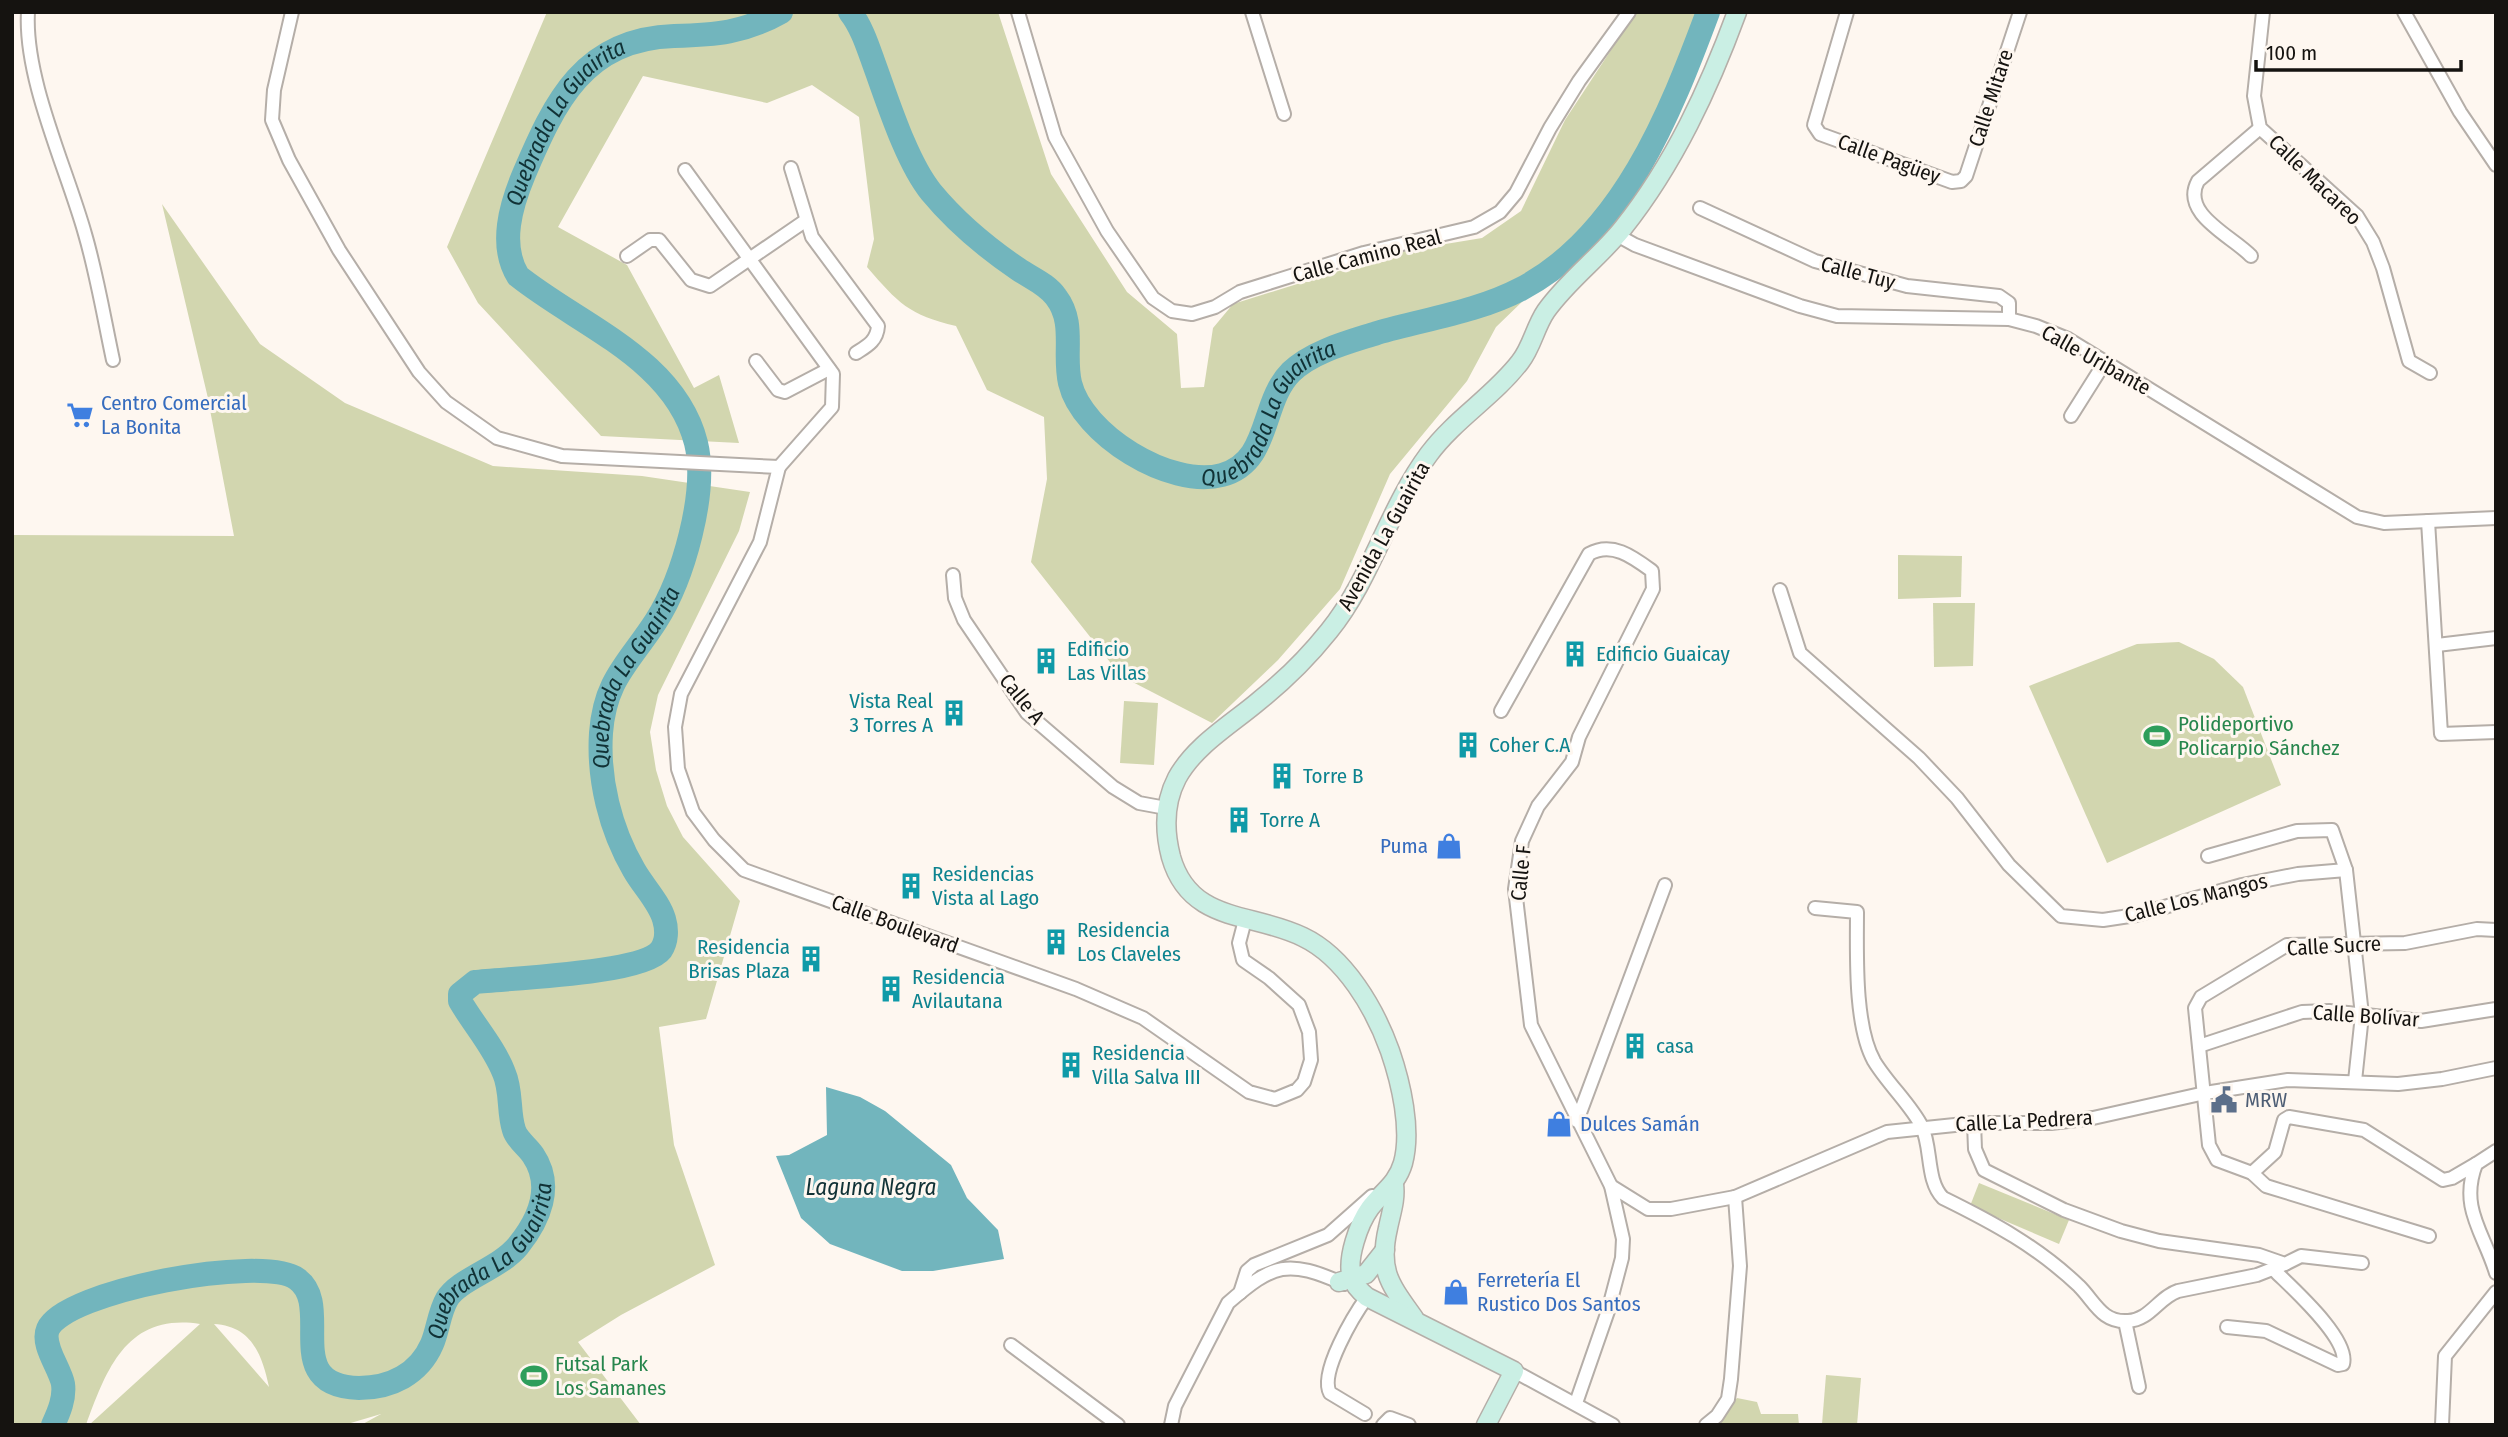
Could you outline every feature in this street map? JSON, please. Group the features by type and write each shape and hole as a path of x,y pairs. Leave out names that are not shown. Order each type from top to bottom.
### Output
{"street":[{"path":"28,12 27,33 58,178 85,233 113,360"},
{"path":"292,12 274,90 272,120 289,160 339,250 419,372 446,402 497,438 562,456 779,467 832,407 835,384 829,369 685,170"},
{"name":"Calle Camino Real","path":"1018,12 1055,137 1073,172 1125,261 1153,298 1172,312 1192,314 1215,307 1240,292 1364,253 1474,227 1500,212 1516,193 1550,128 1580,81 1629,12"},
{"path":"1252,12 1284,114"},
{"name":"Avenida La Guairita","path":"1413,1318 1386,1278 1385,1250 1395,1201 1394,1184 1406,1147 1401,1094 1390,1052 1361,993 1338,964 1305,937 1245,920 1203,903 1185,886 1172,858 1167,808 1178,776 1197,753 1265,696 1330,630 1368,570 1407,488 1424,461 1455,422 1523,359 1547,309 1617,235 1635,212 1689,125 1737,12"},
{"name":"Calle Pagüey","path":"1846,12 1814,125 1820,134 1952,182 1961,181"},
{"name":"Calle Mitare","path":"1961,181 1966,176 2020,12"},
{"name":"Calle Macareo","path":"2263,12 2254,96 2260,128 2357,216 2373,242 2383,268 2409,361 2430,373"},
{"path":"2404,12 2460,112 2496,165"},
{"path":"2251,256 2198,211 2194,189 2198,181 2260,128"},
{"path":"791,168 805,221 821,253 878,326 876,337 856,353"},
{"name":"Calle Tuy","path":"1700,208 1792,253 1837,268 1907,286 1999,296 2009,303 2009,319"},
{"path":"627,256 650,240 659,240 691,280 706,286 713,285 805,221"},
{"name":"Calle Uribante","path":"1617,235 1635,245 1800,306 1837,316 2009,319 2048,330 2105,362 2357,517 2384,523 2496,518"},
{"path":"756,361 778,390 785,392 829,369"},
{"path":"2071,416 2105,362"},
{"name":"Calle Boulevard","path":"779,467 760,542 681,694 675,727 678,769 693,811 722,848 744,870 1076,989 1143,1018 1250,1092 1275,1099 1297,1090 1304,1082 1311,1060 1310,1032 1299,1005 1276,983 1248,965 1240,954 1238,943 1245,920"},
{"path":"2428,521 2441,734 2496,732"},
{"name":"Calle F","path":"1501,711 1589,554 1607,549 1630,554 1651,571 1653,589 1579,737 1572,761 1538,806 1522,841 1515,889 1531,1026 1611,1186 1623,1239 1622,1258 1576,1403"},
{"name":"Calle A","path":"954,575 955,598 964,620 1027,713 1113,787 1139,803 1167,808"},
{"name":"Calle Los Mangos","path":"1780,590 1800,653 1919,758 1957,798 2010,865 2061,916 2103,920 2136,915 2242,884 2298,874 2346,870"},
{"path":"2437,645 2496,638"},
{"path":"2208,856 2297,831 2332,830 2346,870 2361,1015 2355,1081"},
{"path":"1577,1121 1665,885"},
{"path":"1815,908 1857,912 1862,1020 1867,1042 1873,1059 1922,1126 1936,1187 1941,1197 2024,1240 2080,1287 2105,1317 2125,1321 2140,1319 2172,1293 2280,1267 2301,1256 2362,1264"},
{"name":"Calle Sucre","path":"2252,1173 2217,1160 2212,1154 2194,1021 2195,1008 2201,998 2239,977 2272,951 2287,945 2405,943 2477,929 2496,930"},
{"name":"Calle Bolívar","path":"2199,1046 2302,1012 2329,1010 2421,1021 2496,1009"},
{"name":"Calle La Pedrera","path":"1611,1186 1648,1209 1671,1209 1735,1197 1887,1132 1922,1126 2093,1118 2205,1093 2288,1080 2398,1084 2442,1079 2496,1068"},
{"path":"2429,1236 2268,1187 2252,1173 2272,1157 2284,1120 2289,1117 2369,1132 2443,1180 2452,1178 2496,1151"},
{"path":"1974,1123 1975,1149 1981,1165 1987,1172 2018,1189 2120,1231 2179,1245 2259,1255 2280,1267 2343,1350 2343,1364 2338,1365 2301,1350 2266,1331 2227,1326"},
{"path":"2476,1164 2469,1202 2496,1273"},
{"path":"1240,1293 1247,1271 1254,1265 1328,1235 1374,1195 1394,1184"},
{"name":"Avenida La Guairita","path":"1394,1184 1373,1204 1364,1218 1346,1281 1365,1295 1514,1371"},
{"path":"1706,1425 1717,1416 1728,1399 1731,1379 1740,1266 1735,1197"},
{"path":"1171,1425 1175,1406 1228,1303 1240,1293 1268,1272 1287,1267 1346,1281 1372,1269 1385,1250"},
{"path":"2442,1425 2445,1356 2496,1292"},
{"path":"1365,1295 1326,1381 1330,1394 1365,1414"},
{"path":"2125,1321 2138,1387"},
{"path":"1011,1345 1118,1425"},
{"path":"1486,1425 1514,1371 1613,1425"},
{"path":"1383,1425 1390,1418 1409,1425"}],"green space":[{"path":"547,12 998,12 1051,174 1127,292 1177,334 1181,388 1204,387 1213,328 1233,304 1403,251 1482,238 1521,211 1565,120 1636,12 1717,12 1690,80 1630,197 1496,327 1467,381 1390,474 1340,589 1278,660 1212,723 1121,676 1031,562 1047,479 1044,417 987,390 956,326 915,312 896,299 867,267 874,239 859,117 812,85 767,103 643,76 558,227 627,265 694,388 719,375 739,443 601,436 478,303 447,247"},
{"path":"162,204 260,344 345,403 493,466 642,476 750,492 739,531 658,695 650,732 656,770 667,806 683,837 740,901 706,1019 659,1027 674,1145 715,1265 621,1315 578,1342 641,1425 361,1425 381,1414 344,1425 89,1425 200,1324 175,1323 154,1327 137,1336 124,1349 102,1384 86,1425 12,1425 12,535 234,536 207,394","holes":["214,1324 238,1330 253,1344 263,1364 269,1387"]},
{"path":"1898,555 1962,556 1961,597 1898,599"},
{"path":"1933,603 1975,603 1973,666 1934,667"},
{"name":"Polideportivo Policarpio Sánchez","path":"2179,642 2214,659 2243,687 2281,785 2107,863 2029,686 2137,644"},
{"path":"1124,701 1158,703 1154,765 1120,763"},
{"path":"1979,1183 2069,1220 2059,1244 1970,1206"},
{"path":"1826,1375 1861,1378 1857,1425 1822,1424"},
{"path":"1737,1398 1757,1402 1761,1414 1798,1414 1799,1425 1713,1425"}],"water":[{"name":"Laguna Negra","path":"826,1087 860,1097 885,1111 951,1165 967,1198 998,1230 1004,1259 933,1271 902,1271 830,1244 801,1218 776,1156 789,1155 827,1135"}],"waterway":[{"name":"Quebrada La Guairita","path":"53,1425 61,1405 63,1384 47,1342 48,1329 62,1315 89,1302 165,1280 246,1271 277,1272 297,1279 307,1291 311,1307 314,1360 321,1374 335,1384 359,1388 382,1385 403,1377 420,1364 432,1344 447,1299 460,1286 510,1254 526,1236 538,1214 543,1191 539,1167 533,1155 515,1134 504,1073 460,1001 460,994 475,982 574,974 629,965 649,958 663,946 666,931 662,913 634,870 612,821 604,786 601,733 603,714 613,685 656,621 684,559 696,510 699,463 696,443 685,414 668,388 647,366 518,276 509,251 511,212 524,174 548,122 561,99 595,62 617,49 643,40 729,32 781,12"},
{"name":"Quebrada La Guairita","path":"850,12 866,42 905,147 931,192 983,243 1048,288 1062,307 1066,317 1070,383 1078,402 1092,421 1131,453 1154,465 1178,474 1201,477 1222,475 1238,468 1249,458 1257,445 1281,385 1291,372 1310,358 1355,340 1504,297 1556,266 1587,238 1615,205 1659,130 1708,12"}],"place":[{"name":"Centro Comercial La Bonita","path":"80,415"},
{"name":"Edificio Guaicay","path":"1575,654"},
{"name":"Edificio Las Villas","path":"1046,661"},
{"name":"Vista Real 3 Torres A","path":"954,713"},
{"name":"Polideportivo Policarpio Sánchez","path":"2157,736"},
{"name":"Coher C.A","path":"1468,745"},
{"name":"Torre B","path":"1282,776"},
{"name":"Torre A","path":"1239,820"},
{"name":"Puma","path":"1449,846"},
{"name":"Residencias Vista al Lago","path":"911,886"},
{"name":"Residencia Los Claveles","path":"1056,942"},
{"name":"Residencia Brisas Plaza","path":"811,959"},
{"name":"Residencia Avilautana","path":"891,989"},
{"name":"casa","path":"1635,1046"},
{"name":"Residencia Villa Salva III","path":"1071,1065"},
{"name":"MRW","path":"2224,1100"},
{"name":"Dulces Samán","path":"1559,1124"},
{"name":"Ferretería El Rustico Dos Santos","path":"1456,1292"},
{"name":"Futsal Park Los Samanes","path":"534,1376"}]}
